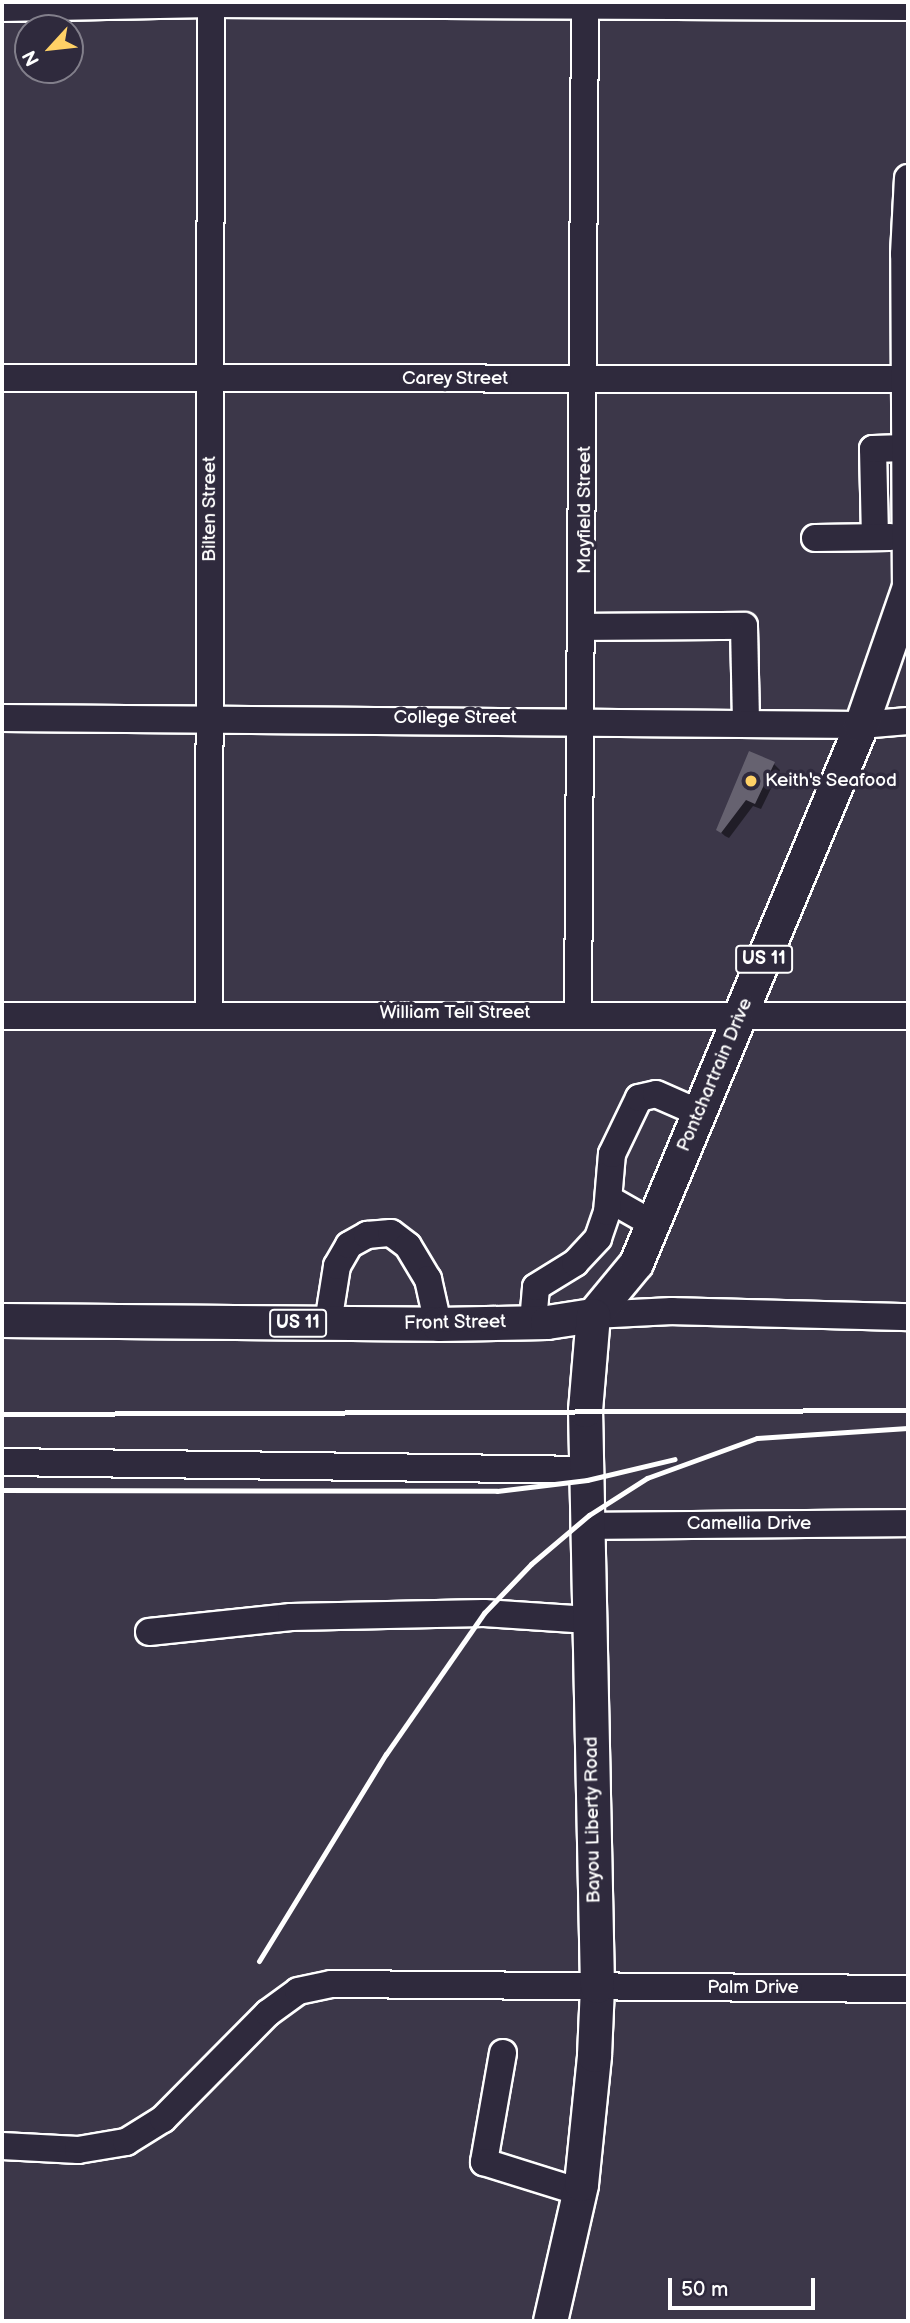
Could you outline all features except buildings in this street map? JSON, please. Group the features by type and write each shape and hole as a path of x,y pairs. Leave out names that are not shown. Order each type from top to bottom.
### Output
{"main road":[{"name":"Pontchartrain Drive","path":"593,1315 636,1263 861,725 907,592"},
{"name":"Front Street","path":"2,1320 438,1324 533,1322 593,1315"},
{"name":"Bayou Liberty Road","path":"550,2321 580,2192 597,1986 589,1620 590,1526 585,1410 593,1315"}],"street":[{"path":"2,8 157,3 908,7"},
{"name":"Bilten Street","path":"209,1015 211,4"},
{"name":"Mayfield Street","path":"578,1013 586,379 585,7"},
{"path":"907,592 905,448 908,178"},
{"name":"Carey Street","path":"2,378 907,379"},
{"path":"875,537 873,449 905,448"},
{"path":"815,538 906,536"},
{"path":"584,627 744,626 746,721"},
{"name":"College Street","path":"2,718 583,719 861,725 908,721"},
{"name":"William Tell Street","path":"2,1016 578,1013 739,1018 908,1016"},
{"path":"533,1322 534,1290 588,1252 598,1238 609,1199 611,1154 639,1098 656,1094 699,1113"},
{"path":"609,1199 653,1223"},
{"path":"328,1323 337,1266 349,1245 367,1235 391,1233 408,1246 428,1279 438,1324"},
{"name":"Front Street","path":"593,1315 672,1311 908,1317"},
{"path":"2,1462 588,1470"},
{"name":"Camellia Drive","path":"590,1526 908,1523"},
{"path":"149,1632 291,1618 484,1613 589,1620"},
{"name":"Palm Drive","path":"2,2146 78,2150 126,2142 163,2119 268,2013 298,1991 331,1984 908,1989"},
{"path":"503,2053 484,2162 580,2192"}],"railway":[{"path":"2,1414 908,1410"},
{"path":"259,1961 386,1754 484,1613 531,1564 589,1515 647,1478 757,1438 908,1428"},
{"path":"2,1490 497,1491 587,1480 675,1459"}],"place":[{"name":"Keith's Seafood","path":"751,781"}]}
